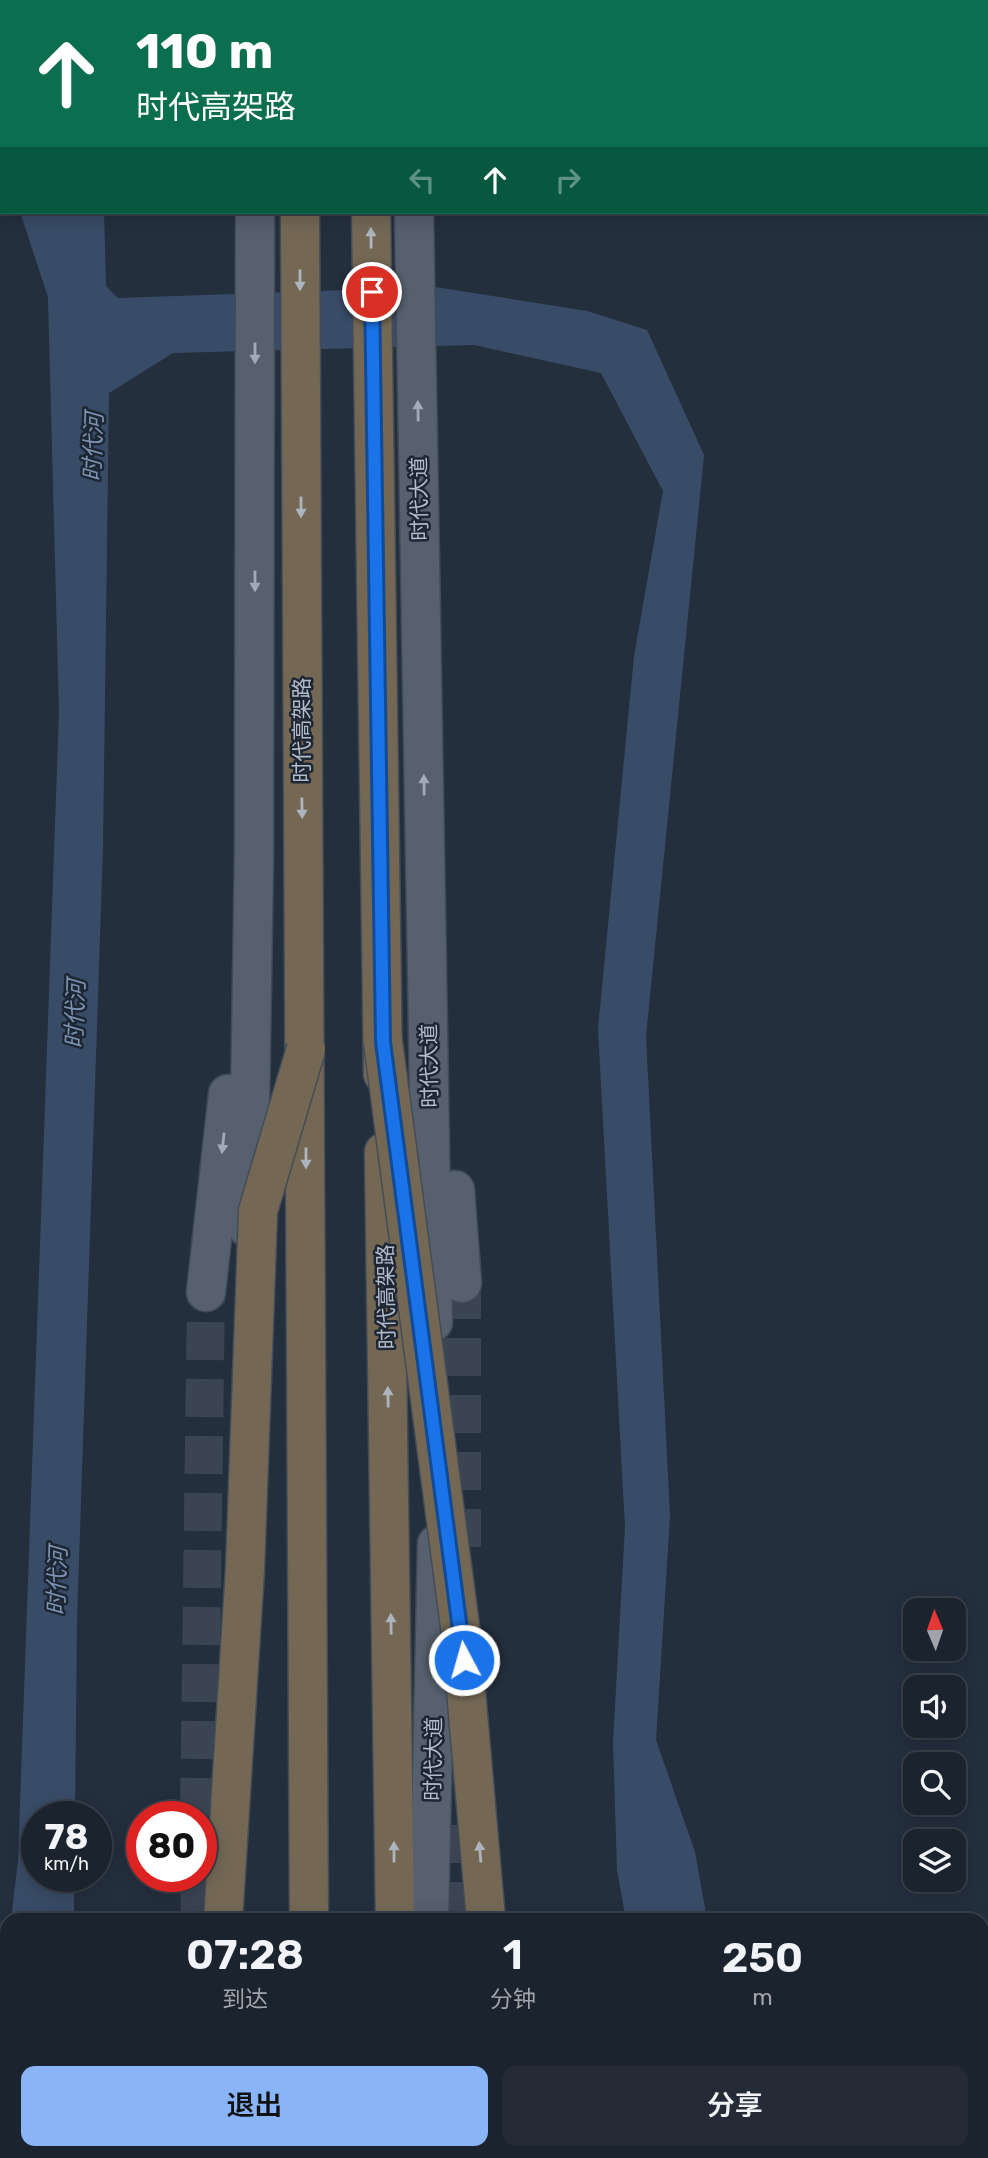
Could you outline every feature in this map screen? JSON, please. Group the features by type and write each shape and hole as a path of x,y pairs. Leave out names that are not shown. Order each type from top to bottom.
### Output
{"highway":[{"name":"时代高架路","path":"300,214 301,781 306,1049 305,1724 309,1913"},
{"name":"时代高架路","path":"371,214 395,1913"},
{"path":"383,1042 461,1634 485,1913"},
{"path":"223,1913 245,1569 258,1211 306,1049"}],"main road":[{"path":"235,1913 254,856 255,214"},
{"name":"时代大道","path":"414,214 437,1566 429,1913"},
{"path":"426,853 463,1283"},
{"path":"206,1292 254,856"}],"water":[{"name":"时代河","path":"21,214 104,214 106,286 118,298 435,287 587,311 647,330 704,455 646,1036 670,1516 656,1740 695,1852 706,1913 625,1913 617,1870 613,1743 625,1527 598,1029 634,656 663,491 601,373 474,345 173,353 109,393 103,847 77,1620 75,1801 21,1801 21,1892 74,1892 74,1913 12,1913 18,1861 59,713 48,297"}],"tunnel":[{"path":"462,1283 462,1547"},
{"path":"199,1801 206,1292"},
{"path":"461,1806 461,1913"},
{"path":"199,1892 200,1913"}],"route":[{"path":"372,292 383,1042 464,1660"}]}
